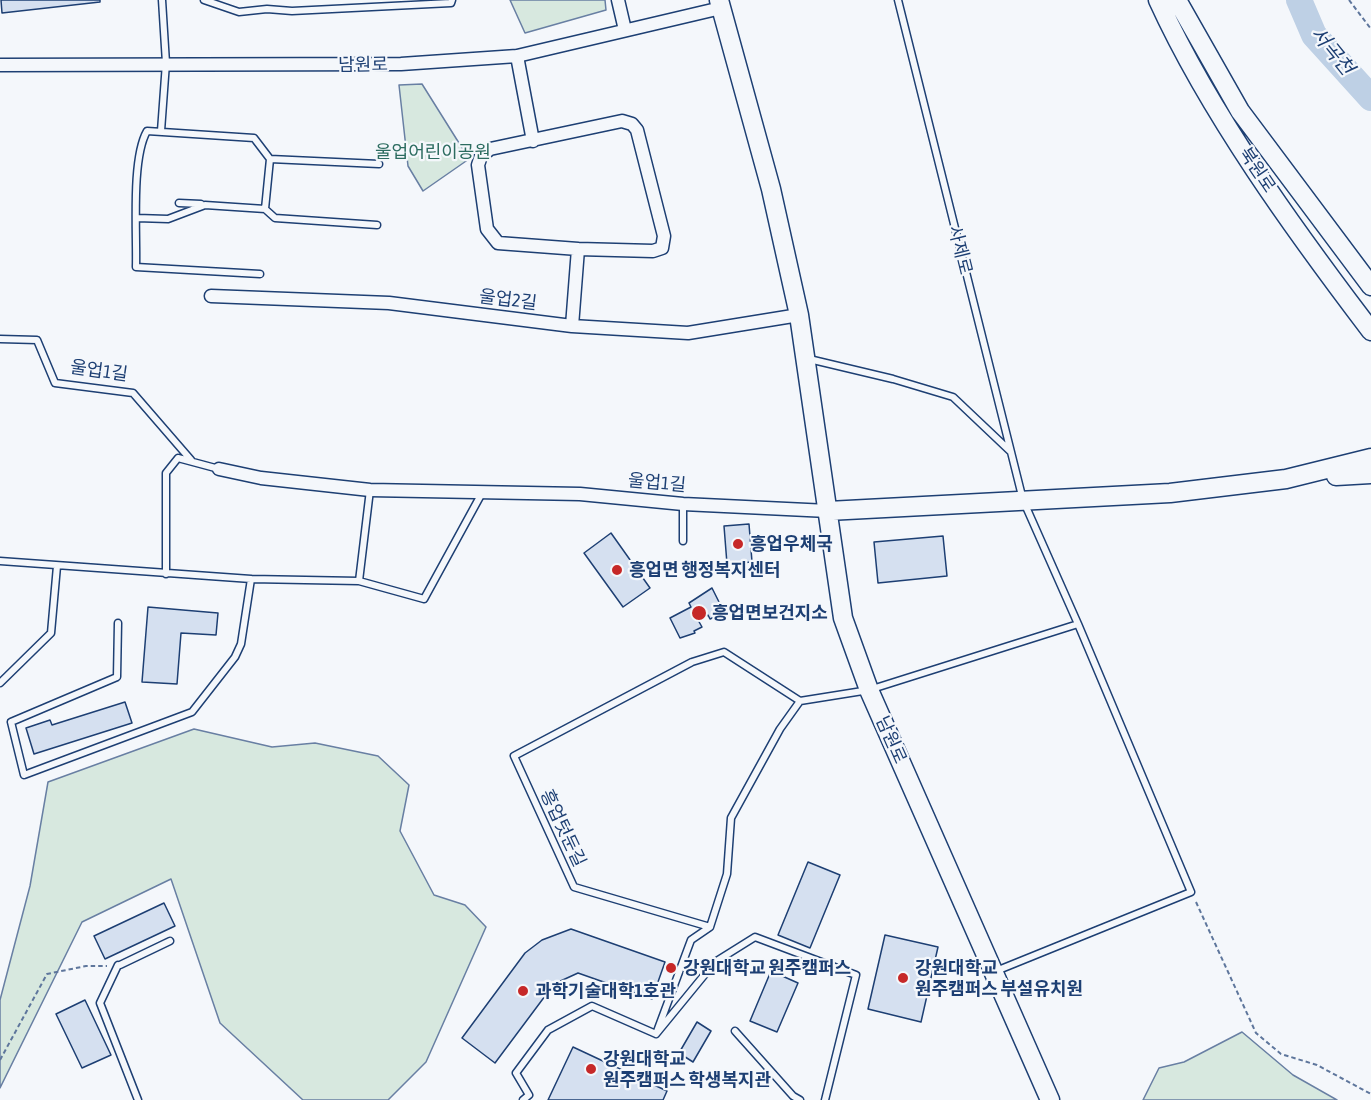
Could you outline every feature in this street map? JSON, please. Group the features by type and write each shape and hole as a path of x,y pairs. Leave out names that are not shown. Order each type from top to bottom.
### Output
{"street":[{"path":"618,0 625,30"},
{"name":"북원로","path":"1158,0 1221,117 1327,272 1371,331"},
{"name":"북원로","path":"1178,0 1240,111 1371,286"},
{"name":"남원로","path":"0,65 400,64 517,56 720,4 771,189 799,315 828,511 834,574 843,618 869,690 1050,1100"},
{"path":"517,56 533,141"},
{"path":"622,121 632,124 637,129 664,236 662,248 653,251 578,249 498,243 488,229 478,165 481,156 490,149 622,121"},
{"path":"572,326 578,249"},
{"name":"울업2길","path":"211,296 389,303 572,326 688,333 799,315"},
{"path":"1286,479 1371,452"},
{"path":"1286,479 1371,458"},
{"name":"울업1길","path":"219,469 261,478 370,490 580,494 683,504 828,511"},
{"path":"828,511 1170,493 1286,479 1371,474"}],"lane":[{"path":"161,131 165,63 162,0"},
{"path":"204,0 239,12 267,9 292,11 452,3 452,0"},
{"name":"사제로","path":"898,0 1023,500 1191,892"},
{"path":"260,274 136,267 142,138 147,130 254,138 270,159 265,209"},
{"path":"270,159 379,164"},
{"path":"180,203 265,209 275,218 377,225"},
{"path":"137,218 168,219 205,205"},
{"name":"울업1길","path":"0,339 37,340 55,383 133,393 191,460 219,469"},
{"path":"805,358 893,379 953,397 1011,451"},
{"path":"166,574 166,473 178,458 191,460"},
{"path":"359,581 370,490"},
{"path":"0,561 251,579 359,581 424,599 482,492"},
{"path":"683,504 683,541"},
{"path":"0,682 51,633 57,566"},
{"path":"118,623 117,677 11,722 24,775 192,712 238,650 251,579"},
{"path":"656,1034 691,940 710,927 727,874 731,818 780,729 800,701 869,690 1078,624"},
{"name":"흥업텃둔길","path":"710,927 574,887 514,756 692,662 724,652 800,701"},
{"path":"994,973 1191,892"},
{"path":"656,1034 715,962 755,937 856,975 825,1100"},
{"path":"138,1100 100,1003 119,965 170,941"},
{"path":"524,1100 529,1095 516,1073 548,1030 592,1006 656,1034"},
{"path":"735,1031 792,1098 800,1100"}],"path":[{"path":"1349,0 1371,29"},
{"path":"1191,892 1256,1033 1281,1054 1317,1065 1371,1094"},
{"path":"0,1060 46,974 86,966 119,965"}],"green space":[{"path":"510,0 605,0 606,10 525,33"},
{"name":"울업어린이공원","path":"422,84 469,159 423,191 408,166 399,85"},
{"path":"194,729 272,747 315,743 378,756 409,785 400,831 434,895 465,905 486,927 426,1062 388,1100 303,1100 220,1023 171,879 82,922 0,1088 0,1000 30,886 48,782"},
{"path":"1242,1032 1293,1075 1337,1100 1143,1100 1159,1068 1184,1062"}],"building":[{"path":"1,0 100,0 100,2 2,13"},
{"name":"흥업우체국","path":"749,524 752,562 727,564 724,526"},
{"name":"흥업면 행정복지센터","path":"611,533 650,588 623,607 584,553"},
{"path":"943,536 947,576 878,583 874,542"},
{"name":"흥업면보건지소","path":"712,588 721,606 716,609 719,615 710,619 708,615 698,620 702,627 694,631 695,633 680,638 670,618 691,607 689,603"},
{"path":"148,607 218,613 216,635 181,633 177,684 142,682"},
{"path":"125,702 132,723 34,754 26,728 50,720 52,725"},
{"path":"808,862 840,875 810,948 778,935"},
{"path":"164,903 175,926 105,959 94,936"},
{"name":"과학기술대학1호관","path":"571,929 665,962 652,999 578,973 554,984 495,1063 462,1038 525,953 542,940"},
{"name":"강원대학교 원주캠퍼스 부설유치원","path":"885,935 938,947 921,1022 868,1009"},
{"path":"771,971 798,983 777,1032 750,1021"},
{"path":"85,1000 111,1055 82,1068 56,1014"},
{"path":"697,1022 711,1031 693,1062 679,1053"},
{"name":"강원대학교 원주캠퍼스 학생복지관","path":"573,1047 667,1091 663,1100 548,1100"}],"waterway":[{"name":"서곡천","path":"1299,0 1314,35 1371,98"}],"place":[{"name":"흥업우체국","path":"738,544"},
{"name":"흥업면 행정복지센터","path":"617,570"},
{"name":"흥업면보건지소","path":"699,613"},
{"name":"강원대학교 원주캠퍼스","path":"671,968"},
{"name":"강원대학교 원주캠퍼스 부설유치원","path":"903,978"},
{"name":"과학기술대학1호관","path":"523,991"},
{"name":"강원대학교 원주캠퍼스 학생복지관","path":"591,1069"}]}
